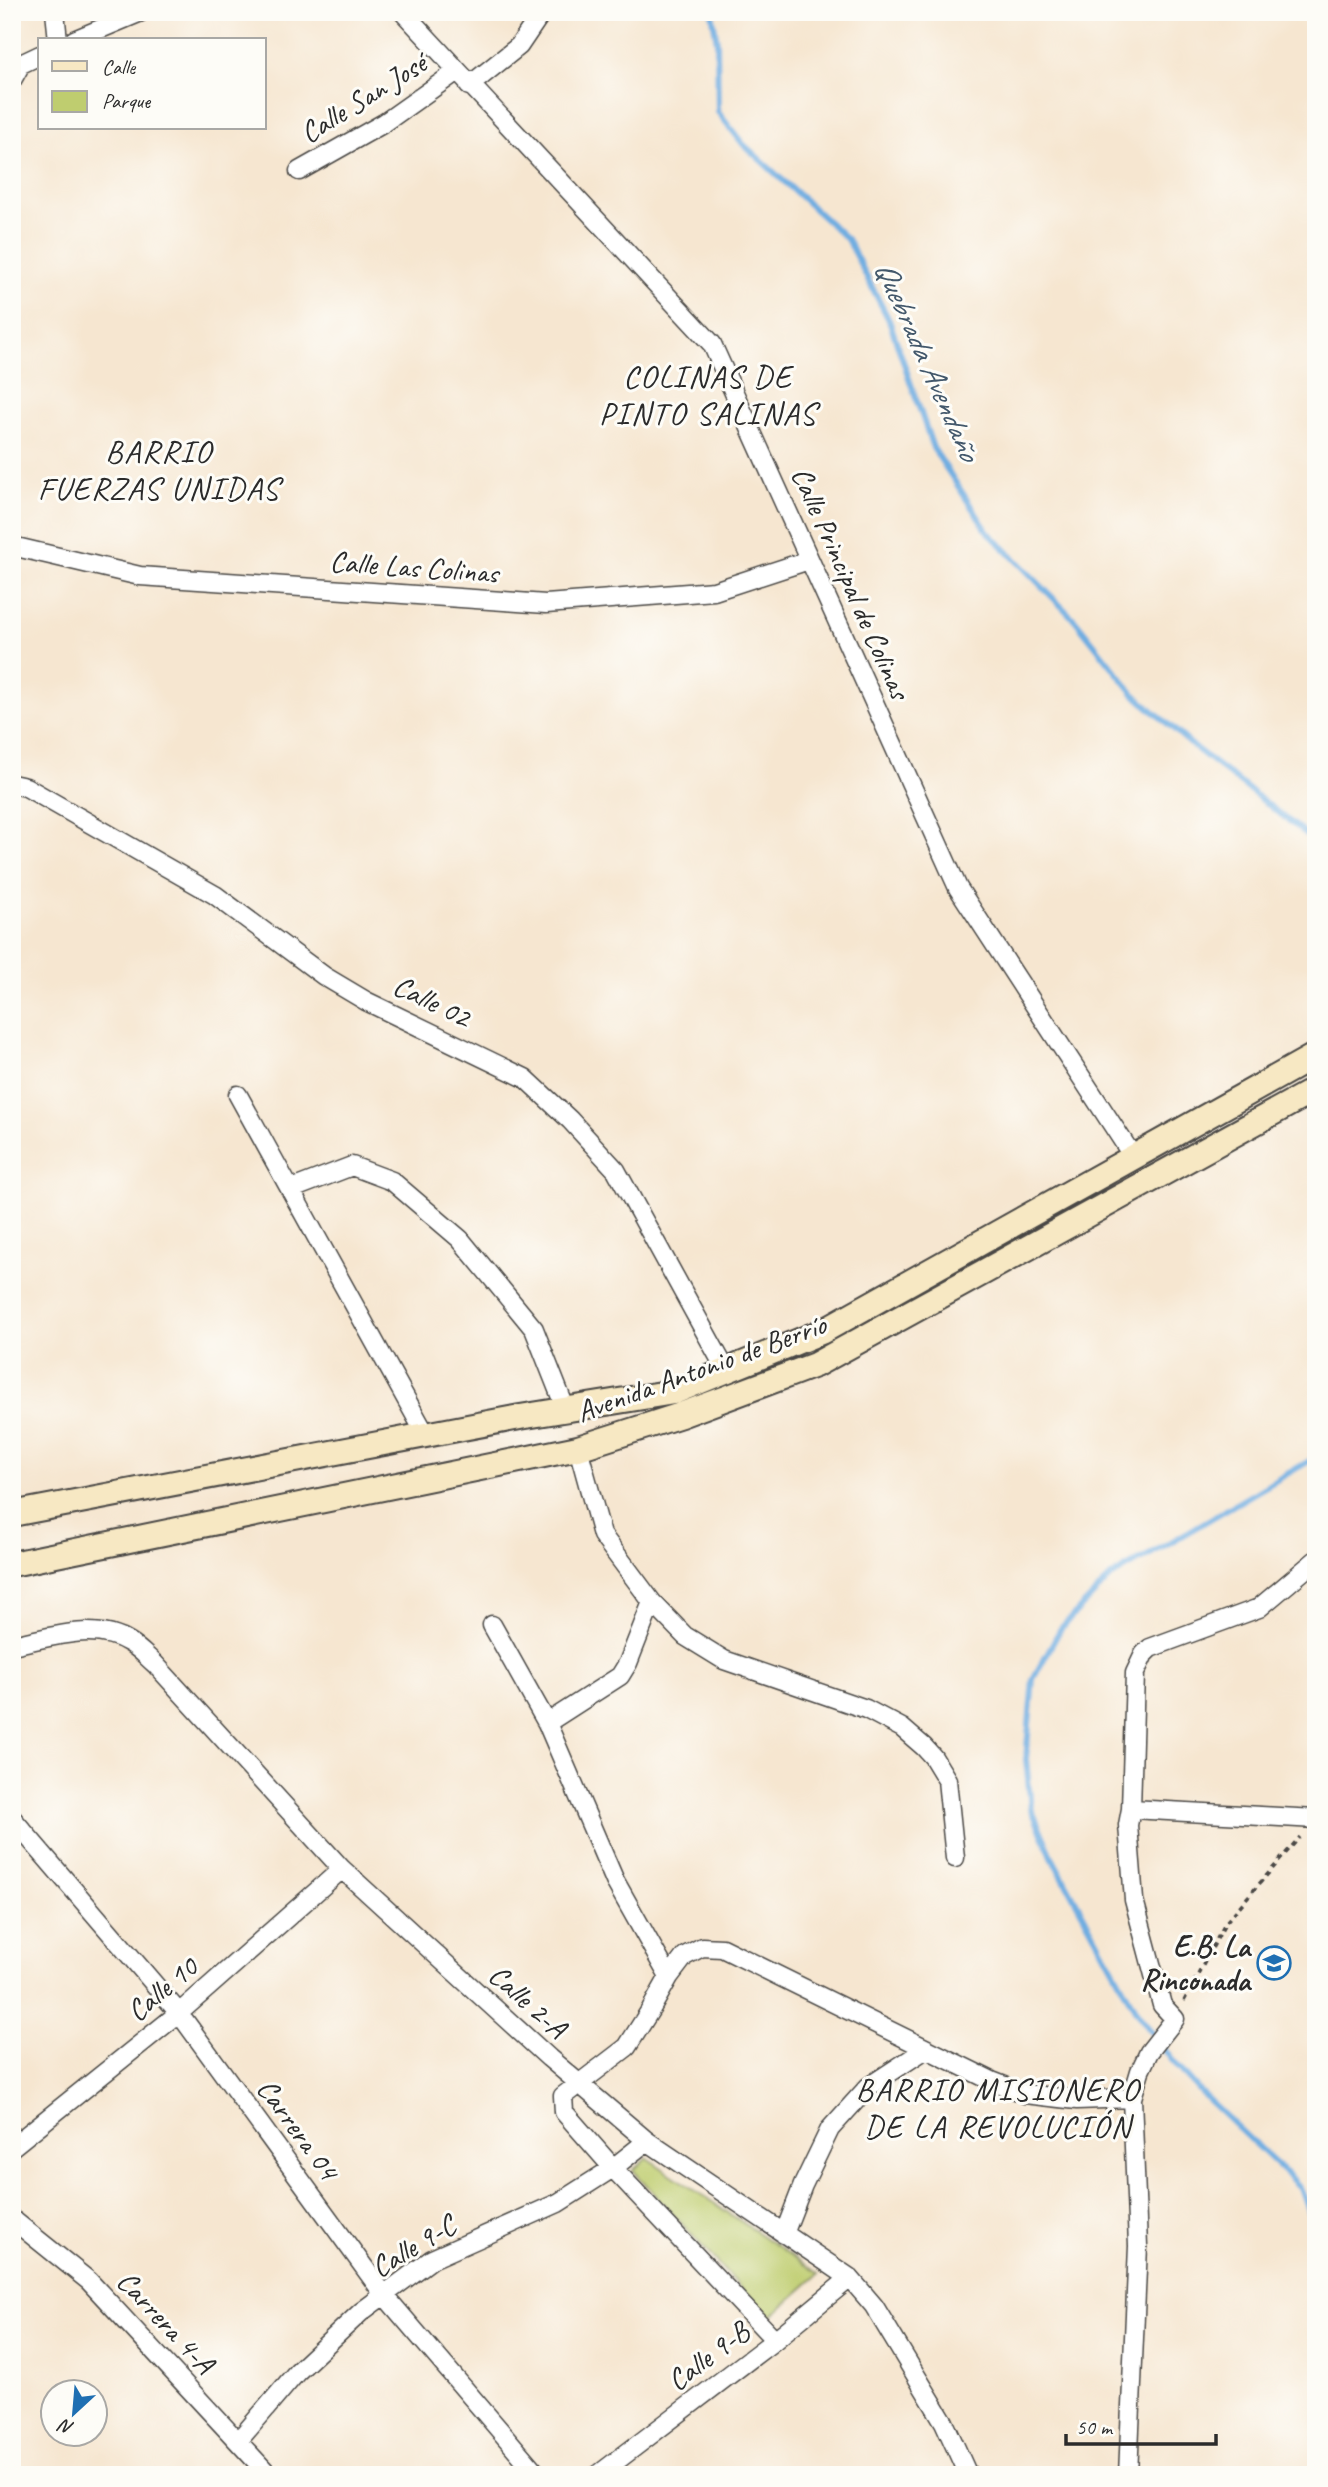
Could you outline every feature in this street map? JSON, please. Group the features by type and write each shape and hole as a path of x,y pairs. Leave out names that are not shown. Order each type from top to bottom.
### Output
{"street":[{"path":"55,12 58,38"},
{"path":"79,38 141,12"},
{"name":"Calle Principal de Colinas","path":"403,12 469,86 712,344 958,888 1134,1158"},
{"name":"Calle San José","path":"469,86 519,46 541,12"},
{"path":"12,80 21,64 38,56"},
{"name":"Calle San José","path":"299,171 384,123 456,72"},
{"name":"Calle Las Colinas","path":"12,546 141,576 546,604 714,591 810,560"},
{"name":"Calle 02","path":"12,784 26,787 215,895 324,976 366,1001 525,1078 570,1120 616,1170 726,1370"},
{"name":"Avenida Antonio de Berrío","path":"12,1514 426,1435 674,1392 821,1332 1316,1055"},
{"name":"Avenida Antonio de Berrío","path":"12,1564 579,1448 681,1415 815,1364 1316,1089"},
{"path":"239,1095 426,1435"},
{"path":"292,1189 352,1166 392,1181 460,1239 534,1329 565,1410"},
{"path":"579,1448 602,1535 652,1602 685,1636 724,1660 866,1709 902,1728 933,1757 947,1780 955,1858"},
{"path":"1128,2475 1138,2246 1132,2098 1149,2052 1170,2026 1134,1900 1128,1825 1131,1809 1135,1673 1150,1648 1259,1608 1316,1560"},
{"path":"547,1723 620,1676 628,1663 652,1602"},
{"path":"492,1625 547,1723 615,1881 668,1977"},
{"name":"Calle 2-A","path":"12,1645 76,1632 104,1634 128,1642 156,1664 342,1869 539,2049 647,2141 850,2278 874,2306 944,2422 965,2473"},
{"path":"1131,1809 1311,1824"},
{"name":"Carrera 04","path":"12,1818 179,2014 385,2296 538,2475"},
{"name":"Calle 10","path":"12,2147 179,2014 342,1869"},
{"path":"775,2340 564,2112 563,2096 626,2048 668,1977 685,1956 702,1947 722,1948 992,2081 1025,2094 1077,2100 1132,2098"},
{"path":"784,2234 803,2185 830,2129 868,2087 926,2049"},
{"name":"Calle 9-C","path":"239,2440 312,2357 361,2312 432,2259 558,2203 613,2168 647,2141"},
{"name":"Carrera 4-A","path":"12,2219 89,2281 270,2475"},
{"name":"Calle 9-B","path":"598,2475 775,2340 850,2278"}],"path":[{"path":"1170,2026 1226,1922 1311,1824"}],"green space":[{"path":"647,2158 819,2274 768,2319 633,2170"}],"waterway":[{"name":"Quebrada Avendaño","path":"712,12 717,42 718,112 743,144 847,239 889,320 933,448 988,532 1075,620 1134,694 1194,747 1316,842"},
{"path":"1316,1457 1111,1577 1061,1628 1033,1679 1026,1759 1031,1808 1054,1861 1136,2011 1172,2060 1201,2093 1300,2187 1313,2224 1316,2245"}],"place":[{"name":"E.B. La Rinconada","path":"1274,1963"}],"district":[{"name":"COLINAS DE PINTO SALINAS","path":"708,394"},
{"name":"BARRIO FUERZAS UNIDAS","path":"159,470"},
{"name":"BARRIO MISIONERO DE LA REVOLUCIÓN","path":"998,2108"}]}
